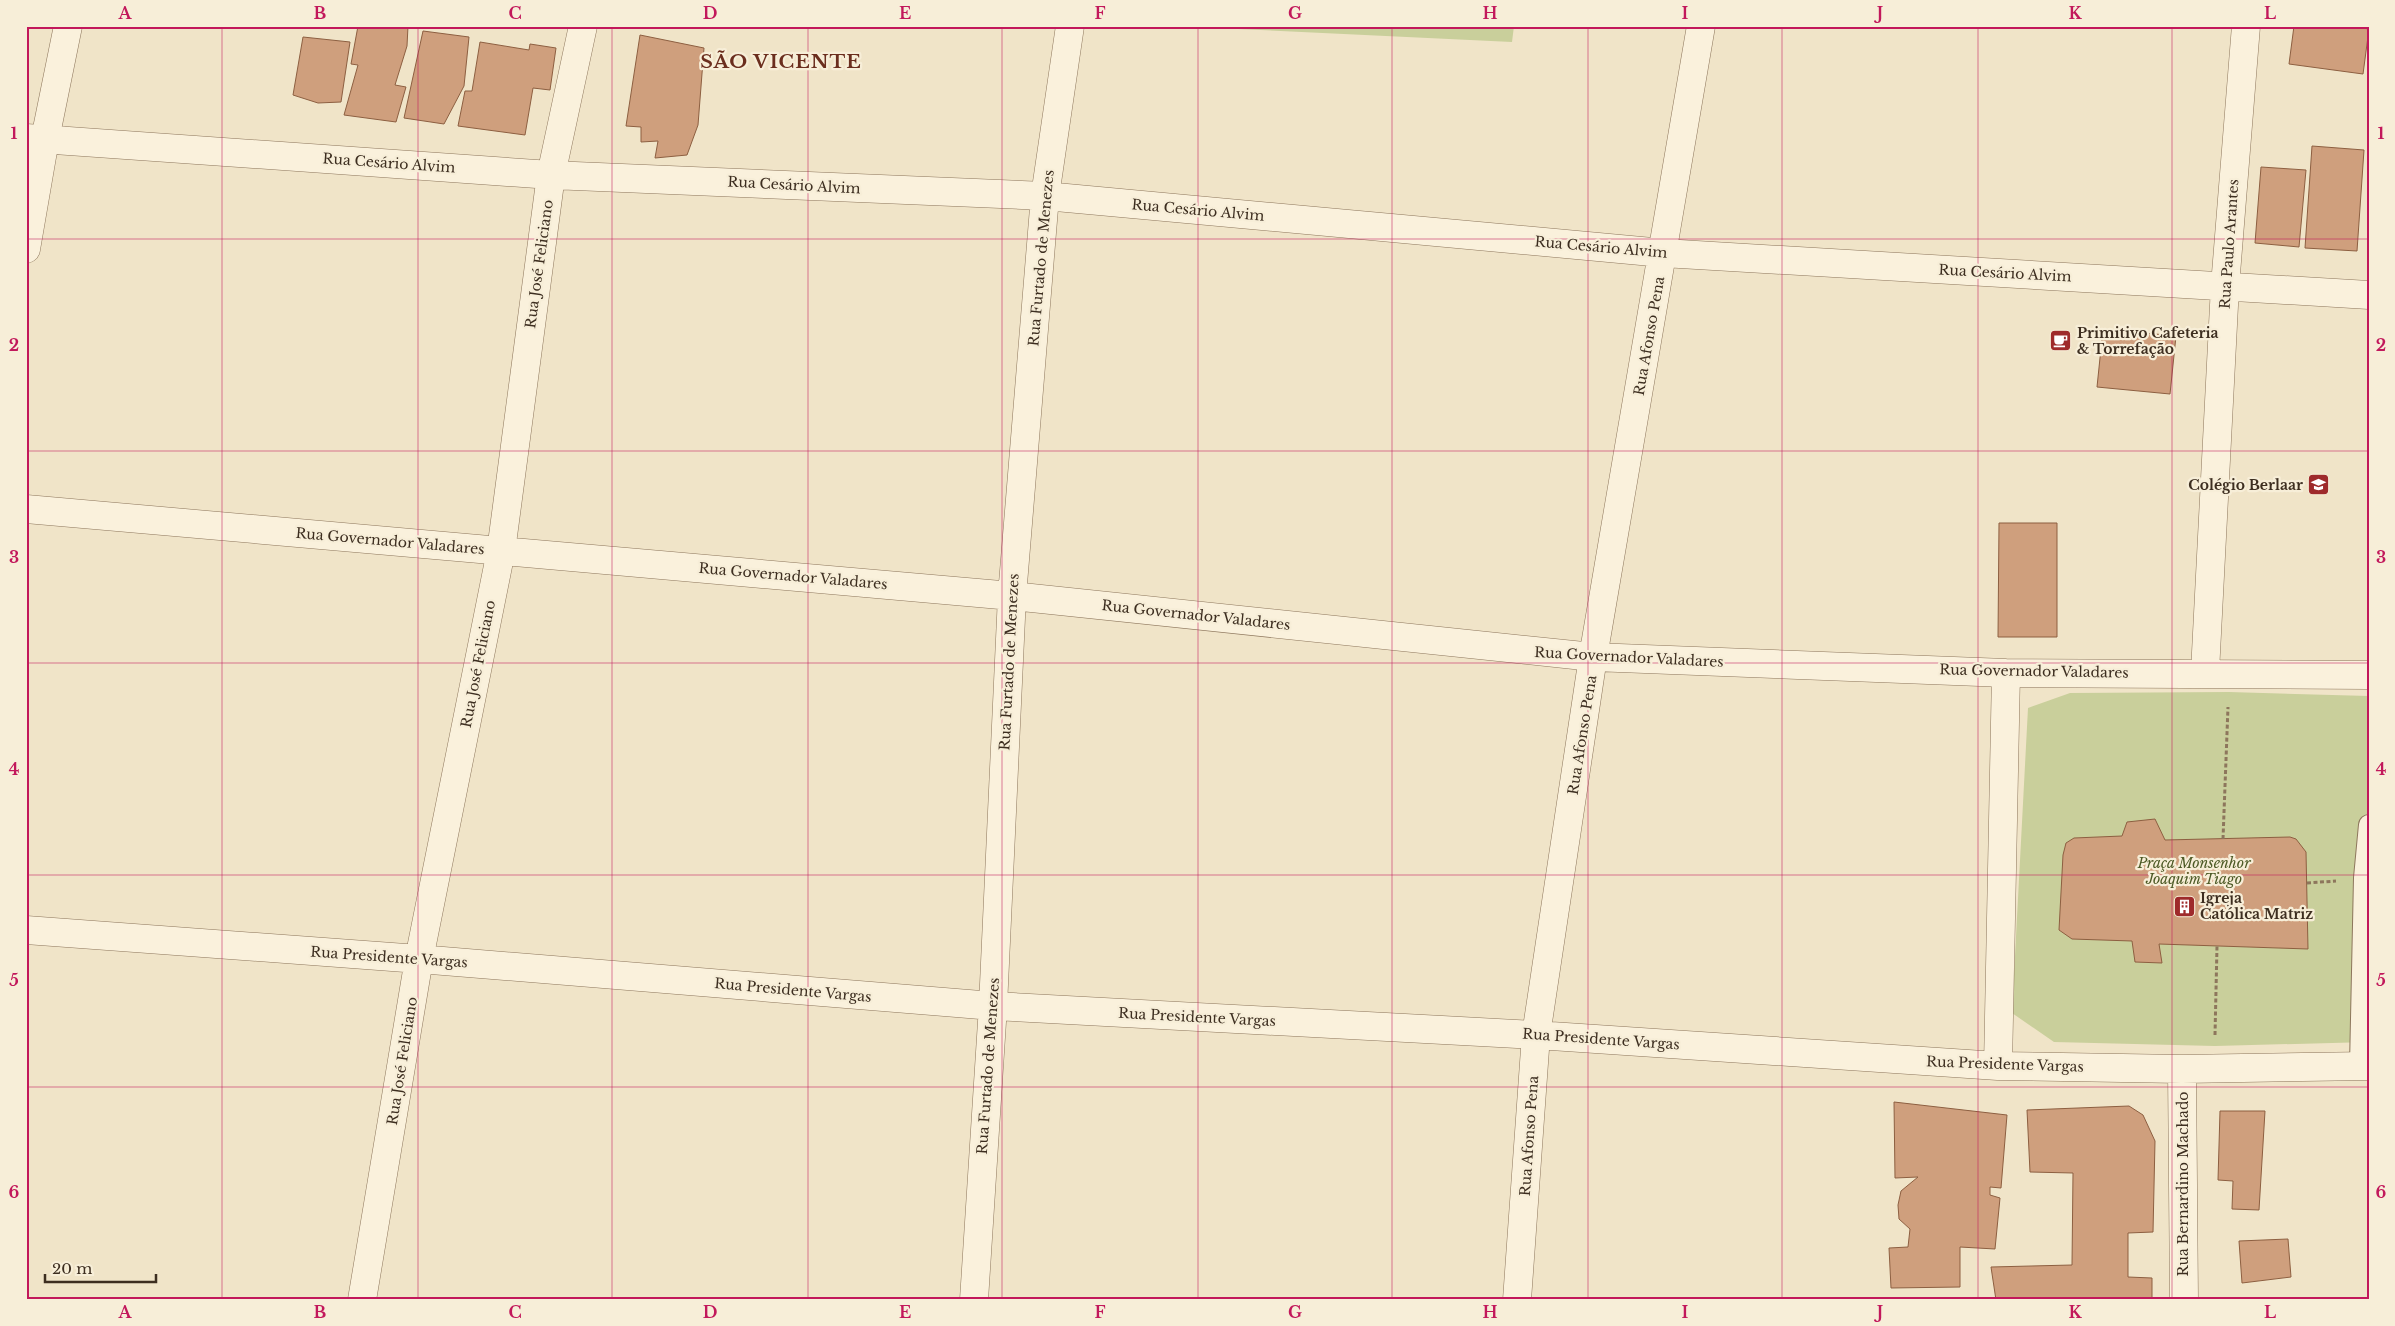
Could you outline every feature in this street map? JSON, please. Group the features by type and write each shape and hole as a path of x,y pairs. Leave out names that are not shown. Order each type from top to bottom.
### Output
{"street":[{"path":"26,250 36,139 68,26"},
{"name":"Rua José Feliciano","path":"362,1300 419,959 501,550 550,174 583,26"},
{"name":"Rua Furtado de Menezes","path":"974,1300 993,1006 1012,596 1045,196 1070,26"},
{"name":"Rua Afonso Pena","path":"1517,1300 1536,1035 1593,658 1701,26"},
{"name":"Rua Paulo Arantes","path":"2217,672 2225,286 2246,26"},
{"name":"Rua Cesário Alvim","path":"36,139 550,174 1045,196 1663,253 2369,295"},
{"name":"Rua Governador Valadares","path":"26,509 1012,596 1593,658 2006,673 2217,672 2369,675"},
{"path":"1998,1066 2006,673"},
{"name":"Rua Presidente Vargas","path":"26,930 419,959 993,1006 1536,1035 1998,1066 2182,1069 2364,1066"},
{"name":"Rua Bernardino Machado","path":"2182,1069 2184,1300"}],"lane":[{"path":"2364,1066 2364,878 2369,825"}],"path":[{"path":"2217,672 2223,838"},
{"path":"2215,1068 2217,946"}],"green space":[{"path":"1238,26 1514,26 1512,42 1238,29"},
{"name":"Praça Monsenhor Joaquim Tiago","path":"2229,692 2369,696 2369,1042 2215,1046 2054,1042 2012,1013 2028,708 2070,693"}],"building":[{"path":"358,26 408,26 407,46 395,85 406,87 396,122 344,115 358,65 351,64"},
{"path":"2294,26 2350,26 2369,29 2363,74 2289,64"},
{"path":"423,31 469,37 464,86 444,124 404,118"},
{"path":"640,35 704,48 698,125 687,155 655,158 658,141 641,142 641,127 626,126"},
{"path":"303,37 350,42 341,102 318,103 293,95"},
{"path":"480,42 529,50 530,44 556,48 550,90 533,88 525,135 458,126 465,91 472,91"},
{"path":"2312,146 2364,150 2357,251 2305,248"},
{"path":"2261,167 2306,170 2299,247 2255,243"},
{"path":"2103,329 2176,336 2170,394 2097,387"},
{"path":"1999,523 2057,523 2057,637 1998,637"},
{"name":"Igreja Católica Matriz","path":"2155,819 2165,840 2290,837 2296,839 2306,852 2308,949 2159,944 2162,963 2135,962 2132,941 2072,939 2059,930 2063,855 2066,843 2074,838 2122,836 2127,822"},
{"path":"1894,1102 2007,1115 2001,1188 1990,1187 1990,1195 2000,1198 1995,1249 1960,1247 1960,1287 1891,1288 1889,1248 1908,1247 1910,1229 1899,1219 1898,1205 1901,1191 1918,1177 1895,1178"},
{"path":"2129,1106 2143,1115 2155,1141 2153,1232 2128,1233 2128,1277 2152,1278 2152,1300 1996,1300 1991,1267 2072,1265 2073,1173 2030,1172 2027,1110"},
{"path":"2220,1111 2265,1111 2259,1210 2232,1209 2233,1181 2218,1180"},
{"path":"2288,1239 2291,1277 2242,1283 2239,1241"}],"place":[{"name":"Primitivo Cafeteria & Torrefação","path":"2061,341"},
{"name":"Colégio Berlaar","path":"2319,485"},
{"name":"Igreja Católica Matriz","path":"2184,906"}],"district":[{"name":"SÃO VICENTE","path":"781,61"}]}
